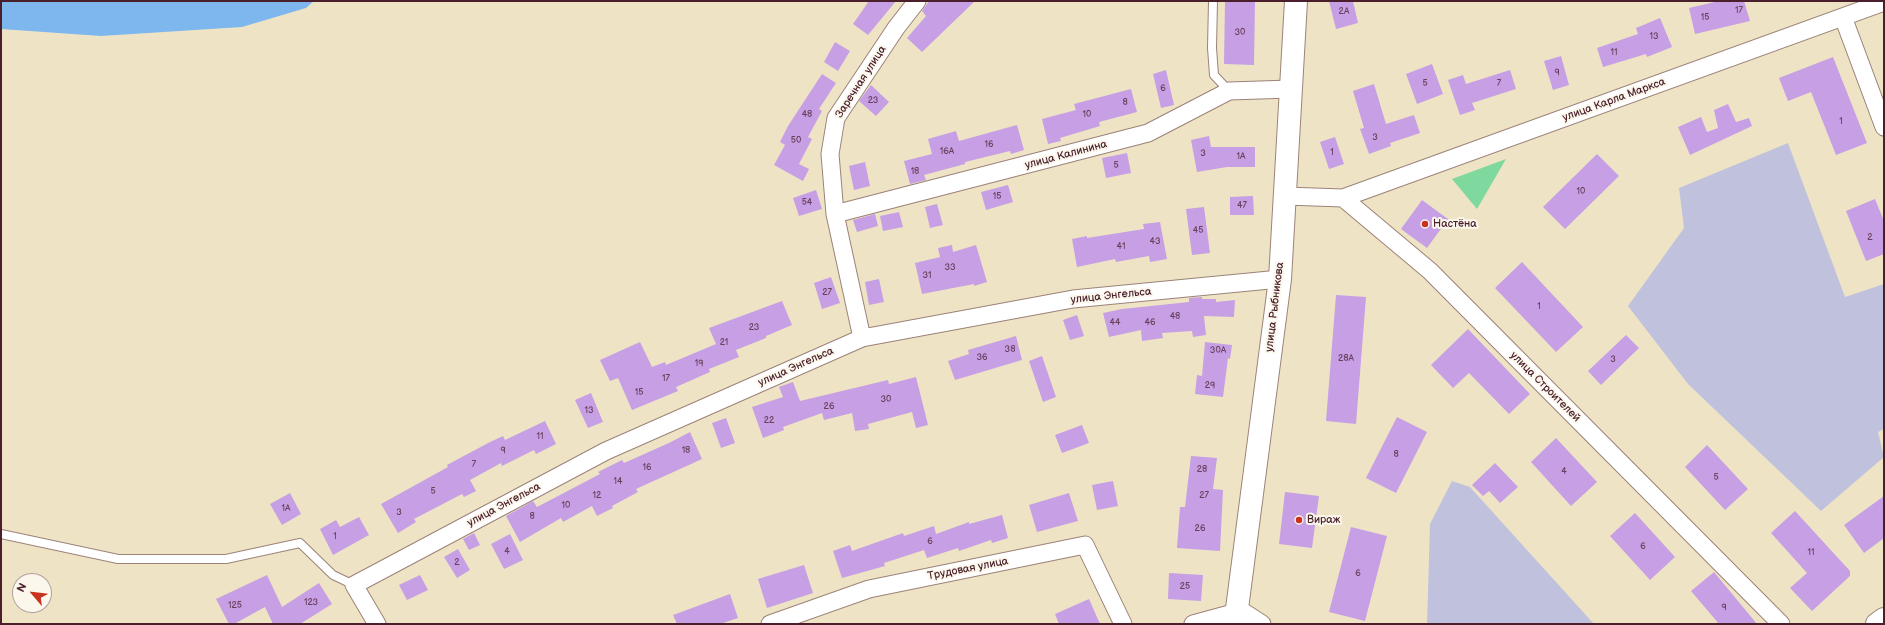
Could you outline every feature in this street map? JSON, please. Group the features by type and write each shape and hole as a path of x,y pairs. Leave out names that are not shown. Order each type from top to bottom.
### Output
{"street":[{"name":"Заречная улица","path":"862,338 835,214 830,154 836,118 896,28 917,1"},
{"name":"улица Рыбникова","path":"1236,618 1280,279 1296,1"},
{"name":"улица Карла Маркса","path":"1343,198 1884,2"},
{"path":"1842,17 1884,127"},
{"name":"улица Калинина","path":"835,214 1148,133 1229,91 1291,89"},
{"path":"1285,196 1343,198"},
{"name":"улица Строителей","path":"1343,198 1430,271 1780,624"},
{"name":"улица Энгельса","path":"354,585 606,451 862,338 1073,299 1280,279"},
{"name":"Трудовая улица","path":"770,624 868,589 1085,546 1123,624"},
{"path":"354,585 377,624"},
{"path":"1192,624 1236,618 1245,613 1262,624"},
{"path":"1877,624 1884,619"}],"lane":[{"path":"1213,1 1212,48 1214,75 1229,91"},
{"path":"1,534 118,559 226,558 300,543 332,575 354,585"}],"shaded area":[{"path":"1788,143 1845,297 1884,284 1884,429 1878,432 1884,457 1821,511 1688,384 1628,306 1684,228 1679,188"},
{"path":"1452,481 1470,487 1594,624 1427,624 1430,524"}],"green space":[{"path":"1506,159 1477,209 1452,179"}],"water":[{"path":"1,1 314,1 306,8 242,27 101,36 1,29"}],"building":[{"path":"869,1 896,1 868,35 853,24"},
{"path":"929,1 975,1 922,52 907,38 926,16 922,11"},
{"path":"1225,1 1255,1 1254,65 1224,64"},
{"path":"1329,1 1353,1 1358,23 1336,29"},
{"path":"1719,1 1744,1 1750,21 1695,34 1689,8"},
{"path":"1660,18 1672,47 1647,57 1646,54 1603,67 1597,48 1638,34 1636,28"},
{"path":"835,42 850,51 838,71 824,62"},
{"path":"1561,56 1569,85 1553,90 1544,61"},
{"path":"1833,57 1867,143 1836,155 1811,92 1788,101 1779,78"},
{"path":"1432,64 1443,94 1417,104 1406,74"},
{"path":"1166,70 1174,105 1161,108 1153,74"},
{"path":"1510,70 1516,89 1472,103 1475,110 1460,115 1448,80 1463,75 1466,84"},
{"path":"822,74 836,83 819,109 822,111 808,137 812,139 799,164 809,169 803,181 774,165 785,145 780,142 788,126"},
{"path":"1374,84 1386,124 1414,115 1420,133 1390,143 1391,146 1369,154 1360,129 1364,128 1353,91"},
{"path":"871,85 889,102 876,116 859,101"},
{"path":"1131,89 1137,112 1099,122 1100,126 1060,138 1061,141 1048,144 1042,119 1076,110 1074,104"},
{"path":"1728,104 1736,122 1749,118 1752,126 1690,155 1678,127 1701,117 1707,132 1718,128 1714,110"},
{"path":"1017,125 1024,150 1011,154 1010,151 965,162 965,164 924,175 926,180 910,184 904,161 932,154 928,139 956,131 959,141"},
{"path":"1209,136 1211,147 1255,147 1255,167 1227,167 1197,172 1191,140"},
{"path":"1335,137 1344,164 1329,169 1320,142"},
{"path":"1127,153 1131,173 1106,178 1102,158"},
{"path":"1597,154 1619,176 1565,229 1543,207"},
{"path":"865,162 870,186 854,190 849,166"},
{"path":"1008,185 1013,202 986,210 981,192"},
{"path":"816,190 822,209 799,216 793,198"},
{"path":"1253,196 1254,215 1230,215 1230,197"},
{"path":"1875,199 1884,221 1884,254 1866,261 1846,211"},
{"name":"Настёна","path":"1422,200 1448,219 1427,248 1401,229"},
{"path":"937,204 943,225 930,228 925,207"},
{"path":"1204,207 1210,253 1192,255 1186,209"},
{"path":"899,212 903,227 883,231 880,216"},
{"path":"875,214 878,226 857,232 853,220"},
{"path":"1160,222 1167,259 1150,262 1149,256 1116,262 1115,259 1077,267 1072,239 1144,229 1143,224"},
{"path":"952,245 953,252 976,245 987,282 974,286 974,284 922,294 915,263 940,257 938,248"},
{"path":"1522,262 1583,327 1556,352 1495,288"},
{"path":"831,277 840,303 822,309 814,283"},
{"path":"879,279 884,302 869,305 865,282"},
{"path":"1336,295 1366,297 1356,424 1326,421"},
{"path":"1202,297 1202,299 1216,299 1216,302 1235,300 1234,317 1204,316 1206,335 1193,337 1192,331 1162,333 1163,338 1142,341 1141,330 1109,337 1103,313 1122,309 1189,302 1189,298"},
{"path":"782,301 792,325 766,336 766,338 736,350 739,357 709,369 710,372 676,387 678,391 632,410 618,378 610,381 600,360 640,342 652,367 665,362 666,365 716,344 709,328"},
{"path":"1077,315 1084,336 1070,340 1063,320"},
{"path":"1468,329 1530,394 1509,414 1469,373 1453,388 1431,365"},
{"path":"1626,335 1639,348 1601,385 1588,371"},
{"path":"1016,336 1022,360 955,380 948,361 969,354 968,350"},
{"path":"1205,342 1232,345 1230,359 1228,358 1223,397 1195,394 1197,375 1202,376"},
{"path":"1042,356 1056,397 1043,402 1029,361"},
{"path":"916,377 928,425 916,428 912,412 868,424 869,429 855,431 852,413 824,420 822,413 783,427 784,430 763,438 752,407 783,397 779,387 793,382 800,401 888,380 889,384"},
{"path":"591,393 603,422 588,428 575,400"},
{"path":"1397,417 1427,432 1396,493 1366,478"},
{"path":"726,418 735,443 721,448 712,423"},
{"path":"545,421 556,444 536,454 534,450 502,466 501,463 470,480 476,491 464,497 462,494 414,519 416,522 398,533 381,504 448,467 447,465 490,442 503,436 505,440"},
{"path":"1082,425 1089,443 1062,453 1055,435"},
{"path":"690,432 702,459 636,489 638,492 597,516 592,506 563,522 561,518 520,542 506,516 533,501 537,507 600,474 598,472 622,460 624,463"},
{"path":"1556,438 1597,482 1571,506 1531,462"},
{"path":"1707,445 1748,489 1725,510 1685,467"},
{"path":"1191,456 1217,458 1213,489 1223,490 1220,551 1177,548 1180,507 1185,507"},
{"path":"1495,463 1518,487 1500,503 1489,491 1483,496 1472,485"},
{"path":"1113,481 1118,506 1097,510 1092,485"},
{"name":"Вираж","path":"1285,492 1319,496 1312,548 1279,544"},
{"path":"290,493 301,514 282,525 270,504"},
{"path":"1069,493 1078,521 1037,532 1029,505"},
{"path":"1884,496 1884,538 1864,553 1844,525"},
{"path":"1795,511 1850,571 1850,576 1812,611 1790,588 1807,573 1771,533"},
{"path":"1635,513 1675,557 1650,580 1610,536"},
{"path":"1002,515 1008,538 992,543 991,540 959,551 958,548 927,558 924,550 884,563 885,566 842,578 833,551 850,545 852,551 903,533 904,536 934,526 936,534 969,522 969,524"},
{"path":"359,517 369,535 333,555 320,529 336,520 340,527"},
{"path":"1351,527 1387,536 1365,621 1329,612"},
{"path":"474,533 480,545 469,550 463,539"},
{"path":"510,534 523,560 504,569 491,544"},
{"path":"458,549 470,570 457,578 444,557"},
{"path":"804,565 813,593 767,608 758,579"},
{"path":"1714,572 1757,624 1719,624 1691,591"},
{"path":"1169,573 1203,575 1201,601 1168,599"},
{"path":"267,575 282,607 319,583 332,604 300,624 273,624 265,607 234,624 229,624 216,599"},
{"path":"420,575 428,590 407,600 399,585"},
{"path":"730,594 738,618 720,624 677,624 673,615"},
{"path":"1089,599 1100,624 1059,624 1055,614"}],"place":[{"name":"Настёна","path":"1425,224"},
{"name":"Вираж","path":"1299,520"}]}
